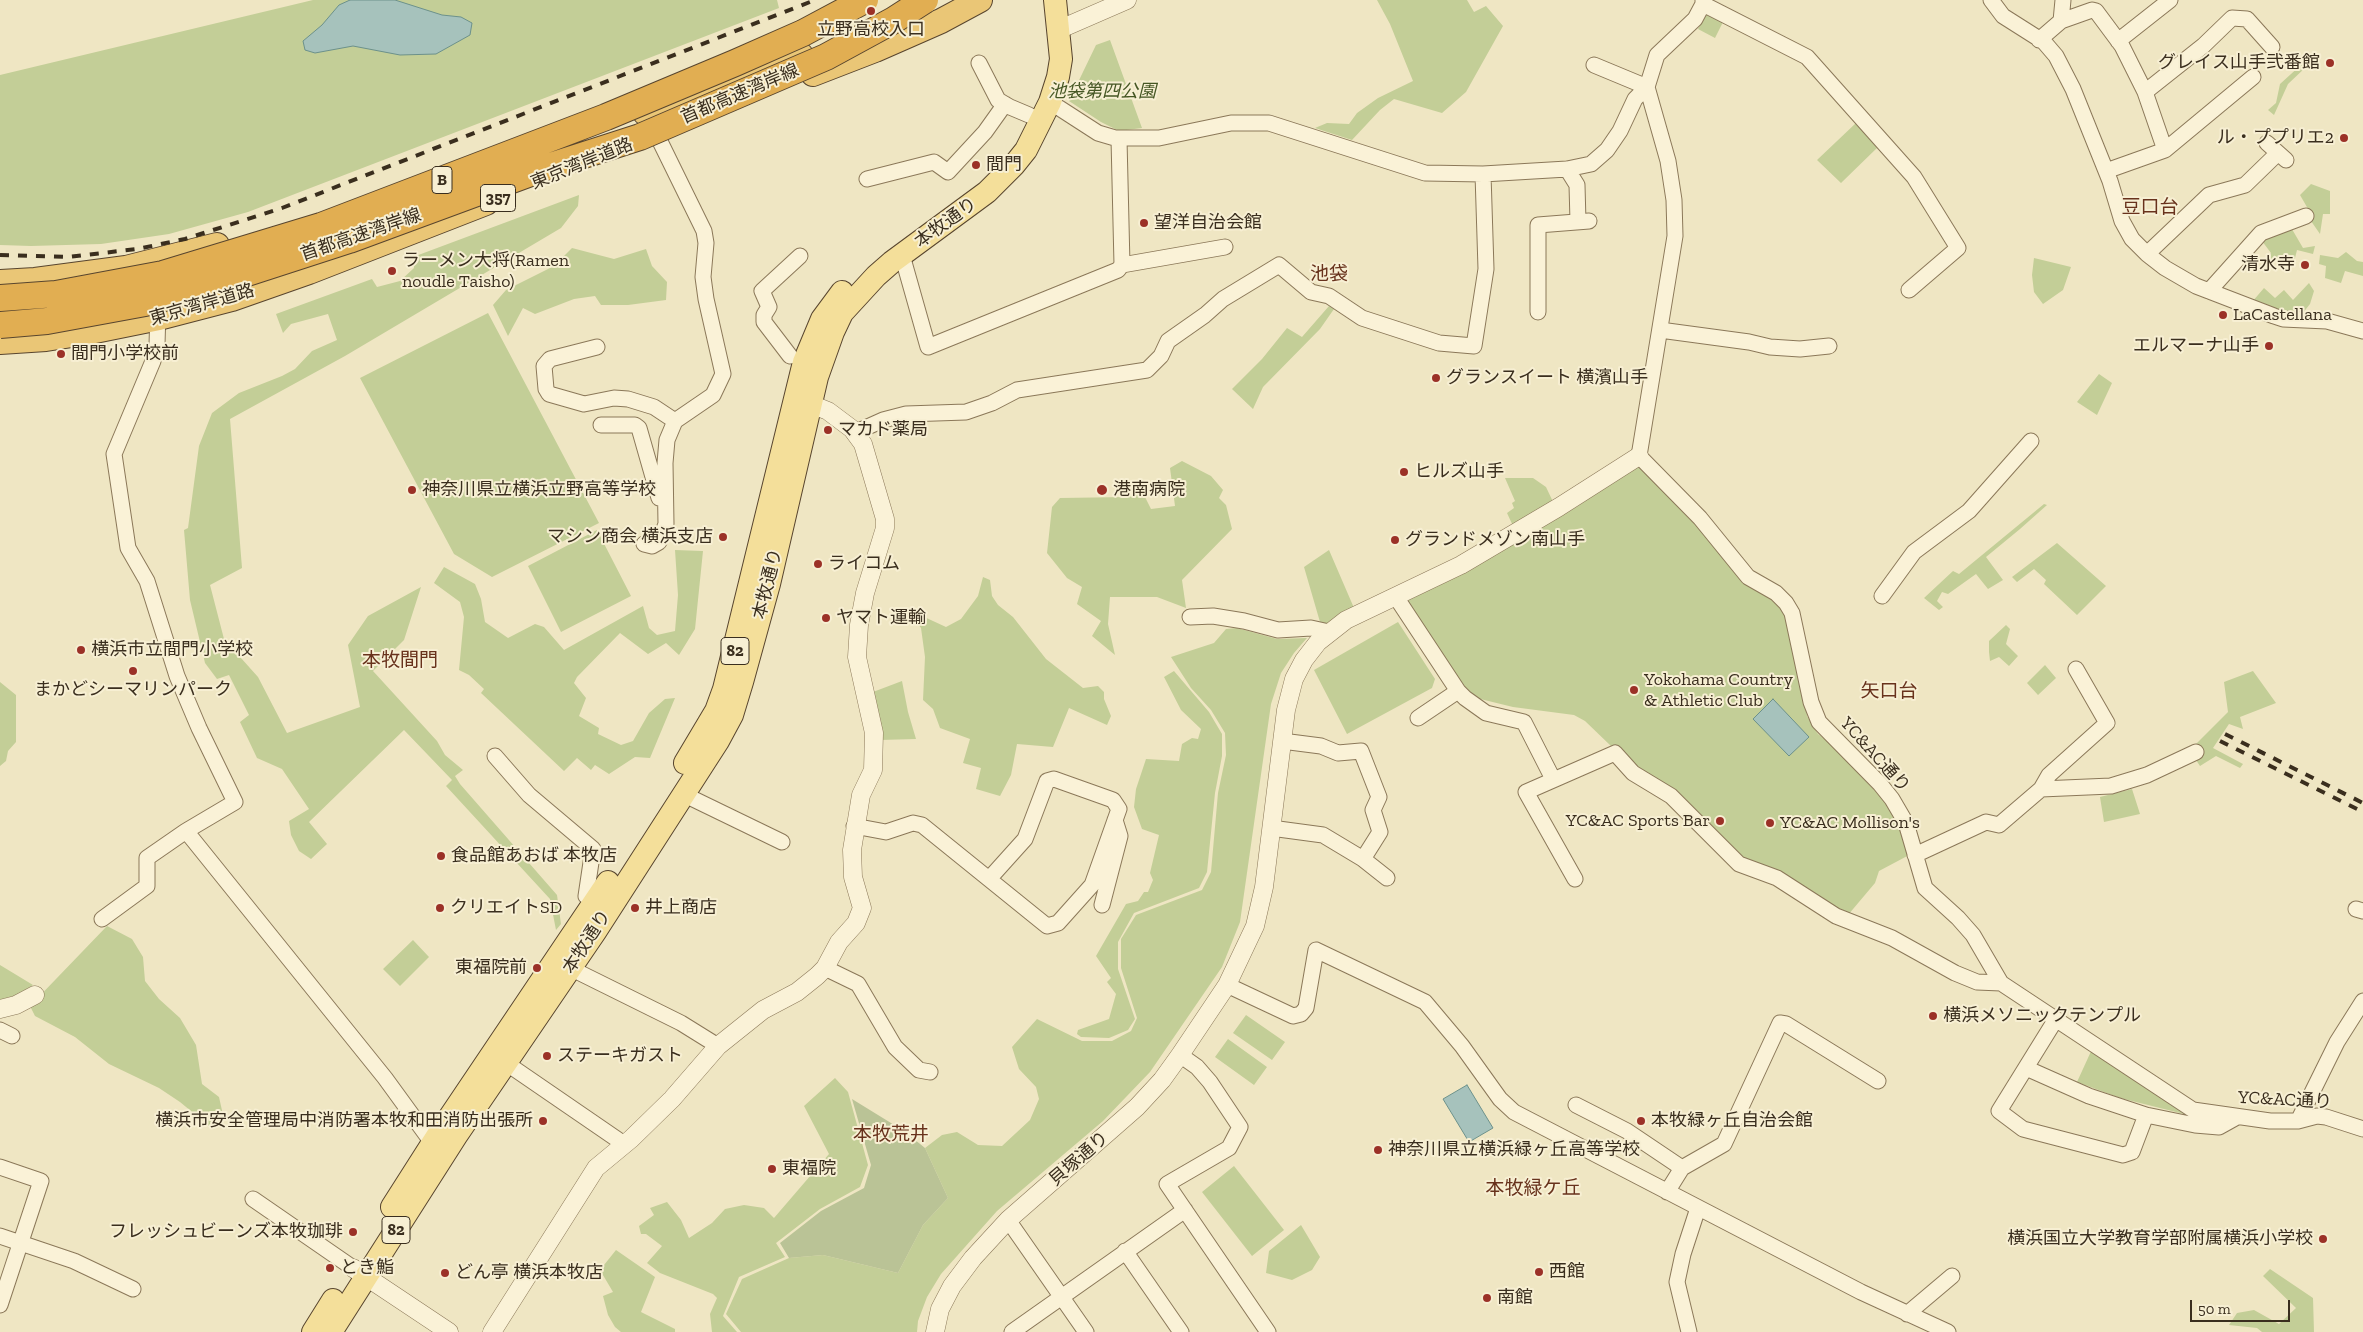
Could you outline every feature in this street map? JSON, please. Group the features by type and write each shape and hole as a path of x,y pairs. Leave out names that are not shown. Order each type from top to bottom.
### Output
{"highway":[{"name":"首都高速湾岸線","path":"0,298 56,294 163,274 321,226 537,144 735,63 803,33 865,0"},
{"name":"首都高速湾岸線","path":"0,325 47,321 145,302 198,289 350,240 544,168 640,137 667,126 826,56 894,20 926,0"},
{"name":"東京湾岸道路","path":"0,282 91,274 154,261 474,175 948,0"},
{"name":"東京湾岸道路","path":"0,342 46,339 159,318 232,300 309,272 656,134 875,50 941,21 980,0"}],"main road":[{"name":"本牧通り","path":"601,906 716,711 732,661 803,401 842,313 876,276 902,254 969,207 1001,179 1026,150 1050,102 1060,59 1055,0"},
{"name":"本牧通り","path":"359,1272 439,1149 558,959 601,906 683,794 718,741 732,715 769,584 803,401 806,356 822,319 845,287 887,247 975,185 996,166 1012,147 1041,88 1058,30"},
{"name":"本牧通り","path":"439,1149 506,1063 558,959"},
{"name":"82","path":"313,1332 359,1272"},
{"name":"82","path":"331,1332 359,1272"}],"street":[{"path":"1058,30 1127,0"},
{"path":"1991,0 2002,16 2039,40 2056,56 2073,89 2106,171 2122,220 2132,239 2147,254 2165,268 2196,286 2283,319 2327,321 2363,331"},
{"path":"2061,21 2063,0"},
{"path":"2118,41 2170,0"},
{"path":"1050,102 1098,133 1119,139 1159,138 1231,123 1269,123 1425,173 1483,174 1567,168 1592,164 1607,150 1620,131 1635,99 1647,87 1657,55 1695,19 1703,2 1807,57 1914,177 1958,248 1909,290"},
{"path":"2039,40 2061,21 2094,5 2096,11 2118,41 2145,92 2165,150"},
{"path":"2145,92 2203,46 2232,18 2247,19 2272,47"},
{"path":"979,63 998,100 1029,115"},
{"path":"1594,65 1647,87"},
{"path":"2106,171 2165,150 2254,77"},
{"path":"1639,456 1675,236 1674,200 1668,161 1647,87"},
{"path":"867,179 934,162 948,172 985,132 1005,104"},
{"path":"644,544 652,546 659,542 666,524 668,512 664,490 667,440 675,421 713,395 723,374 706,299 703,277 706,242 704,231 646,113"},
{"path":"902,254 928,347 1118,270 1122,265 1119,139"},
{"path":"2147,254 2209,195 2245,185 2277,152"},
{"path":"1538,312 1538,225 1583,221 1577,185 1567,168"},
{"path":"854,432 883,420 906,414 966,412 992,403 1017,390 1147,370 1161,356 1168,341 1204,315 1222,299 1279,265 1311,292 1329,296 1362,318 1439,343 1474,346 1486,269 1483,174"},
{"path":"2209,291 2261,233 2306,216"},
{"path":"1122,265 1225,247"},
{"path":"790,356 764,322 764,315 768,307 762,291 800,256"},
{"path":"102,919 147,886 147,858 186,831 235,802 195,720 177,676 147,580 128,548 114,454 153,360 157,345 159,318 154,261"},
{"path":"1660,330 1749,342 1770,348 1800,349 1829,346"},
{"path":"597,347 550,359 544,366 546,389 550,394 584,404 614,398 628,398 654,407 675,421"},
{"path":"492,1332 596,1168 672,1099 718,1046 763,1010 797,992 824,968 839,942 856,923 862,908 853,877 852,850 854,826 861,795 873,770 874,733 857,657 859,625 872,568 885,528 885,519 863,444 854,432 828,411 803,401"},
{"path":"601,425 635,425 639,428 666,524"},
{"path":"1882,596 1914,552 1969,511 2031,441"},
{"name":"貝塚通り","path":"935,1332 940,1309 952,1286 973,1258 1008,1220 1116,1127 1162,1080 1227,985 1255,926 1264,886 1286,710 1294,679 1304,660 1329,632 1346,620 1461,565 1560,507 1639,456"},
{"name":"YC&AC通り","path":"1639,456 1700,518 1748,577 1776,594 1786,603 1792,613 1811,702 1819,722 1880,784 1892,799 1906,823 1925,888 1958,918 1973,935 2001,984 2193,1110 2237,1117 2298,1121 2318,1116 2363,1130"},
{"path":"1396,597 1458,691 1477,708 1524,722 1553,779"},
{"path":"1190,617 1213,616 1244,621 1278,630 1311,628 1329,632"},
{"path":"1915,855 1986,822 1999,826 2041,789 2049,775 2107,723 2076,669"},
{"path":"1418,718 1458,691"},
{"path":"1282,741 1321,746 1338,753 1361,751 1379,797 1373,810 1380,832 1362,859"},
{"path":"2041,789 2111,786 2148,775 2196,752"},
{"path":"1575,879 1526,792 1615,753 1633,773 1671,796 1739,864 1777,878 1836,916 1892,938 1955,973 1977,982 2001,984"},
{"path":"494,756 529,795 593,849 586,896 601,906"},
{"path":"854,826 886,832 913,823 922,825 1047,926 1058,923 1092,886 1119,809 1113,800 1054,779 1047,781 1025,839 989,879"},
{"path":"683,794 782,842"},
{"path":"1102,905 1120,836 1115,820"},
{"path":"1271,828 1323,836 1362,859 1387,878"},
{"path":"186,831 385,1078 439,1149"},
{"path":"1227,985 1294,1016 1301,1014 1306,1008 1316,950 1425,1002 1462,1046 1500,1099 1514,1112 1907,1314 1948,1332"},
{"path":"558,959 682,1023 718,1046"},
{"path":"824,968 858,984 895,1047 918,1070 930,1072"},
{"path":"0,1009 16,1005 35,994"},
{"path":"2298,1121 2337,1042 2363,1001"},
{"path":"2056,1019 1999,1111 2023,1129 2123,1155 2132,1152 2146,1116"},
{"path":"1667,1192 1682,1168 1724,1144 1780,1023 1786,1024 1878,1081"},
{"path":"1180,1055 1197,1067 1210,1082 1240,1127 1229,1148 1167,1184 1268,1332"},
{"path":"506,1063 624,1144"},
{"path":"2026,1068 2089,1096 2146,1116 2195,1125 2219,1127 2237,1117"},
{"path":"1576,1105 1627,1131 1682,1168"},
{"path":"0,1167 41,1181 0,1305"},
{"path":"253,1199 449,1332"},
{"path":"1689,1332 1677,1282 1683,1254 1698,1208"},
{"path":"1012,1332 1185,1210"},
{"path":"1008,1220 1086,1332"},
{"path":"0,1236 74,1261 133,1289"},
{"path":"1125,1251 1181,1332"},
{"path":"1907,1314 1952,1276"}],"green space":[{"path":"313,0 777,0 779,8 248,212 169,234 101,244 0,245 0,75"},
{"path":"1377,0 1467,0 1474,12 1486,6 1503,26 1466,92 1442,113 1394,99 1380,110 1352,140 1315,128 1327,123 1349,124 1357,113 1378,98 1413,81 1390,24"},
{"path":"1707,14 1723,22 1715,38 1698,29"},
{"name":"池袋第四公園","path":"1110,40 1142,128 1119,131 1101,122 1069,101 1096,45"},
{"path":"2302,64 2306,67 2288,84 2274,115 2268,110 2276,103 2280,84"},
{"path":"1856,123 1878,147 1841,183 1817,160"},
{"path":"2311,184 2330,191 2330,214 2323,214 2320,234 2311,221 2302,226 2299,220 2311,214 2300,195"},
{"path":"579,195 578,206 561,228 345,356 230,419 242,568 210,585 224,639 258,677 287,733 360,707 348,645 368,616 421,587 404,640 373,671 437,741 445,755 463,770 455,776 460,784 557,895 561,924 556,930 550,899 446,786 452,780 404,730 309,822 327,844 311,859 299,851 291,835 289,821 309,809 282,769 257,758 240,722 249,715 229,675 217,679 205,663 190,600 184,530 188,528 199,446 212,413 239,393 295,369 312,351 337,340 328,314 291,324 283,333 276,314 372,279 377,287 400,281 414,268 413,257"},
{"path":"2289,224 2303,248 2315,246 2313,254 2297,250 2293,266 2281,256 2267,270 2263,266 2269,260 2268,256 2271,253 2262,241"},
{"path":"572,248 614,259 646,249 652,266 667,282 666,300 628,305 601,305 595,296 574,299 535,314 523,308 508,336 493,305 506,290 554,266"},
{"path":"2346,252 2357,261 2363,262 2363,276 2345,271 2341,283 2325,278 2326,266 2319,264 2320,255 2338,258"},
{"path":"2034,258 2071,267 2063,290 2043,304 2034,292 2032,275"},
{"path":"2309,283 2314,291 2310,304 2302,314 2280,312 2252,302 2264,288 2275,298 2284,290 2293,300"},
{"path":"1329,306 1334,309 1320,329 1263,387 1253,409 1232,389 1262,359 1287,328 1302,337"},
{"path":"488,313 599,523 492,577 454,554 360,378"},
{"path":"2099,374 2112,383 2097,415 2077,402"},
{"path":"1182,461 1211,476 1223,490 1219,498 1226,505 1232,529 1182,580 1186,608 1157,597 1110,597 1108,624 1115,655 1092,636 1101,621 1077,604 1082,587 1067,578 1047,553 1052,507 1060,498 1128,497 1141,489 1151,509 1175,506 1170,468"},
{"name":"Yokohama Country & Athletic Club","path":"1634,465 1642,466 1787,613 1805,690 1807,716 1818,734 1833,745 1892,807 1911,854 1879,871 1875,883 1848,915 1735,858 1637,771 1585,721 1574,715 1513,707 1468,696 1409,610 1409,599 1538,525 1578,506"},
{"path":"1505,478 1533,478 1546,487 1555,506 1513,526 1507,513 1514,508 1512,503 1515,501"},
{"path":"2044,504 2047,505 1986,557 2003,580 1988,589 1976,574 1948,594 1942,592 1937,601 1943,607 1939,610 1924,598 1953,571 1959,574"},
{"path":"597,530 631,596 561,632 528,566"},
{"path":"2057,543 2106,586 2077,615 2044,584 2046,580 2034,569 2017,582 2012,577"},
{"path":"675,550 703,551 695,629 679,655 666,643 648,654 620,633 577,677 574,683 586,698 579,716 599,728 598,734 621,745 633,741 649,713 665,699 675,698 650,758 635,757 609,774 595,765 591,770 577,758 564,771 481,693 484,689 469,675 459,670 464,617 460,602 434,583 444,567 475,584 481,599 485,622 508,638 535,624 544,627 564,650 643,606 649,628 657,635 675,631 678,595"},
{"path":"1329,550 1354,608 1327,627 1320,622 1304,567"},
{"path":"983,577 990,580 992,596 998,605 1013,617 1046,659 1083,688 1098,686 1104,692 1104,699 1111,716 1107,725 1069,708 1053,747 1017,744 1011,775 1000,796 976,789 981,768 963,763 970,739 940,728 933,709 923,700 925,657 921,628 907,609 946,627 961,619 978,596"},
{"path":"1398,622 1435,679 1432,688 1347,734 1314,670"},
{"path":"2006,625 2010,629 2006,644 2018,656 2009,666 1999,657 1990,661 1989,652 1989,641"},
{"path":"1237,628 1277,639 1307,638 1281,673 1271,704 1240,922 1222,967 1150,1072 1103,1121 997,1211 941,1274 927,1297 918,1321 917,1332 741,1332 726,1314 742,1279 789,1258 823,1255 898,1273 923,1225 948,1198 925,1148 942,1135 957,1132 978,1145 1002,1146 1030,1120 1039,1099 1036,1087 1019,1069 1012,1047 1037,1019 1082,1041 1112,1041 1131,1031 1137,1018 1121,968 1121,939 1136,915 1202,890 1211,872 1218,793 1226,755 1225,733 1211,710 1191,688 1171,657 1214,643 1226,629"},
{"path":"2045,665 2056,678 2038,695 2027,683"},
{"path":"1174,671 1209,712 1222,734 1222,756 1215,793 1207,872 1199,888 1134,913 1118,942 1118,969 1135,1019 1128,1030 1109,1038 1081,1037 1077,1034 1078,1030 1109,1019 1116,994 1107,982 1111,978 1096,956 1126,904 1138,901 1144,892 1148,892 1153,880 1150,873 1159,835 1142,829 1134,807 1136,789 1146,759 1179,761 1182,744 1192,738 1198,739 1201,729 1181,710 1164,677"},
{"path":"2253,671 2276,703 2240,717 2243,729 2229,724 2213,748 2243,764 2240,768 2216,756 2200,766 2196,760 2202,755 2196,744 2228,712 2224,682"},
{"path":"902,681 916,739 880,740 873,692"},
{"path":"0,682 16,695 16,742 8,751 6,761 0,766"},
{"path":"2132,789 2140,814 2104,822 2100,797"},
{"path":"107,926 132,939 143,957 145,981 159,999 180,1018 196,1045 202,1084 219,1097 223,1115 209,1126 180,1102 159,1088 109,1064 75,1037 35,1016 30,1006"},
{"path":"413,940 429,957 400,986 383,969"},
{"path":"0,965 33,985 19,995 0,1000"},
{"path":"1246,1015 1285,1042 1272,1060 1233,1033"},
{"path":"1228,1039 1267,1067 1254,1085 1215,1057"},
{"path":"2093,1047 2200,1118 2120,1098 2077,1082"},
{"path":"835,1078 848,1092 868,1165 860,1187 820,1209 776,1243 785,1257 739,1277 723,1316 737,1332 712,1332 710,1314 717,1298 713,1294 660,1273 647,1263 662,1246 646,1234 641,1234 639,1226 654,1215 650,1208 667,1202 681,1220 689,1238 712,1223 725,1209 744,1205 764,1208 774,1218 829,1154 804,1106"},
{"path":"852,1099 904,1131 925,1148 948,1198 923,1225 898,1273 823,1255 789,1258 780,1243 821,1211 864,1188 871,1165"},
{"path":"1234,1166 1284,1230 1252,1256 1202,1192"},
{"path":"1301,1225 1320,1257 1312,1270 1292,1280 1266,1273 1269,1251"},
{"path":"616,1250 655,1277 641,1312 675,1329 675,1332 621,1332 615,1327 608,1315 603,1296 613,1292 600,1270"},
{"path":"2270,1269 2313,1298 2314,1332 2262,1332 2257,1328 2229,1325 2237,1313 2254,1310 2279,1324 2296,1308 2263,1276"}],"water":[{"path":"350,0 395,0 442,15 461,17 472,23 470,35 436,54 400,55 353,46 315,53 305,50 303,41 322,25 339,5"},
{"path":"1773,699 1809,737 1789,756 1753,719"},
{"path":"1467,1085 1493,1128 1469,1142 1443,1099"}],"railway":[{"path":"0,255 68,257 137,249 185,239 282,208 815,0"},
{"path":"2225,734 2363,803"},
{"path":"2220,741 2363,812"}],"place":[{"name":"立野高校入口","path":"871,11"},
{"name":"グレイス山手弐番館","path":"2330,63"},
{"name":"ル・ププリエ2","path":"2344,138"},
{"name":"間門","path":"976,165"},
{"name":"望洋自治会館","path":"1144,223"},
{"name":"清水寺","path":"2305,265"},
{"name":"ラーメン大将(Ramen noudle Taisho)","path":"392,271"},
{"name":"LaCastellana","path":"2223,315"},
{"name":"エルマーナ山手","path":"2269,346"},
{"name":"間門小学校前","path":"61,354"},
{"name":"グランスイート 横濱山手","path":"1436,378"},
{"name":"マカド薬局","path":"828,430"},
{"name":"ヒルズ山手","path":"1404,472"},
{"name":"神奈川県立横浜立野高等学校","path":"412,490"},
{"name":"港南病院","path":"1102,490"},
{"name":"マシン商会 横浜支店","path":"723,537"},
{"name":"グランドメゾン南山手","path":"1395,540"},
{"name":"ライコム","path":"818,564"},
{"name":"ヤマト運輸","path":"826,618"},
{"name":"横浜市立間門小学校","path":"81,650"},
{"name":"まかどシーマリンパーク","path":"133,671"},
{"name":"Yokohama Country & Athletic Club","path":"1634,690"},
{"name":"YC&AC Sports Bar","path":"1720,821"},
{"name":"YC&AC Mollison's","path":"1770,823"},
{"name":"食品館あおば 本牧店","path":"441,856"},
{"name":"クリエイトSD","path":"440,908"},
{"name":"井上商店","path":"635,908"},
{"name":"東福院前","path":"537,968"},
{"name":"横浜メソニックテンプル","path":"1933,1016"},
{"name":"ステーキガスト","path":"547,1056"},
{"name":"横浜市安全管理局中消防署本牧和田消防出張所","path":"543,1121"},
{"name":"本牧緑ヶ丘自治会館","path":"1641,1121"},
{"name":"神奈川県立横浜緑ヶ丘高等学校","path":"1378,1150"},
{"name":"東福院","path":"772,1169"},
{"name":"フレッシュビーンズ本牧珈琲","path":"353,1232"},
{"name":"横浜国立大学教育学部附属横浜小学校","path":"2323,1239"},
{"name":"とき鮨","path":"330,1268"},
{"name":"西館","path":"1539,1272"},
{"name":"どん亭 横浜本牧店","path":"445,1273"},
{"name":"南館","path":"1487,1298"}],"district":[{"name":"豆口台","path":"2150,208"},
{"name":"池袋","path":"1329,275"},
{"name":"本牧間門","path":"400,661"},
{"name":"矢口台","path":"1889,692"},
{"name":"本牧荒井","path":"891,1135"},
{"name":"本牧緑ケ丘","path":"1533,1189"}]}
